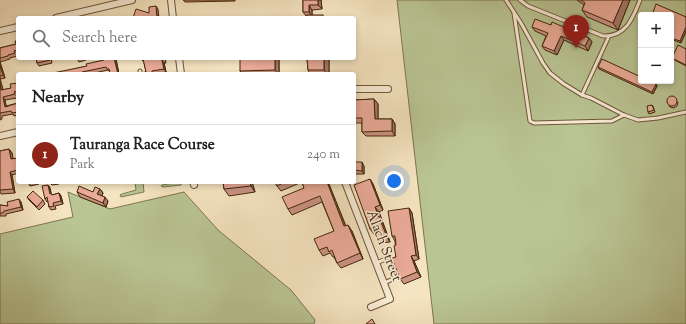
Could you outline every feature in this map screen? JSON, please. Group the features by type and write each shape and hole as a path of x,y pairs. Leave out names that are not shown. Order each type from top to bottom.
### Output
{"street":[{"path":"64,16 132,0"},
{"path":"171,0 173,16"},
{"path":"0,31 16,27"},
{"path":"178,60 181,72"},
{"path":"356,89 388,89"},
{"path":"0,136 16,132"},
{"name":"Alach Street","path":"346,184 390,299 371,307"}],"lane":[{"path":"506,0 550,73 564,84 582,95 592,98 624,115 638,120 658,118 686,112"},
{"path":"520,0 540,12 603,36 615,35 627,26 640,0"},
{"path":"514,11 530,121 534,123 612,121 624,115"},
{"path":"582,95 609,36"},
{"path":"376,263 386,260"},
{"path":"384,282 393,279"}],"green space":[{"path":"397,0 686,0 686,324 434,324"},
{"path":"135,184 143,184 144,192 121,197 120,195 122,194 136,190"},
{"path":"181,184 163,187 161,186"},
{"path":"68,192 110,209 184,192 218,230 291,290 315,320 314,324 0,324 0,234 73,217"}],"building":[{"path":"303,0 318,0 318,5 309,5 309,12 303,12"},
{"path":"581,0 623,0 613,23 582,10 585,3"},
{"path":"656,4 686,17 686,27 680,41 674,39 674,12 653,12"},
{"path":"156,6 157,16 134,16 136,9 149,13 149,7"},
{"path":"307,15 323,15 323,16"},
{"path":"535,19 551,25 552,22 589,38 585,46 561,36 554,51 542,46 548,33 532,27"},
{"path":"16,44 16,50 14,51 15,53 0,58 0,48"},
{"path":"678,45 686,49 686,65 674,59 674,54"},
{"path":"602,59 638,76 638,84 656,84 652,92 598,67"},
{"path":"36,60 50,60 37,63"},
{"path":"104,60 114,60 118,72 110,72 109,69 106,67 82,72 58,72 87,66 86,64"},
{"path":"143,60 162,60 164,69 146,72"},
{"path":"240,60 275,60 275,70 240,71"},
{"path":"307,60 324,60 324,70 308,70"},
{"path":"0,66 3,75 0,76"},
{"path":"16,83 16,92 14,92 15,94 3,97 5,107 16,104 16,112 12,113 11,111 0,113 0,84 1,90 11,88 10,84"},
{"path":"670,96 674,96 676,97 676,105 670,106 667,103 667,99"},
{"path":"374,99 375,119 392,119 392,131 362,132 362,118 356,118 356,100"},
{"path":"652,105 654,110 648,112 647,106"},
{"path":"9,149 11,159 16,158 16,170 10,172 13,189 0,190 0,151"},
{"path":"356,162 362,162 362,171 356,170"},
{"path":"370,179 380,205 375,207 387,237 377,238 376,227 370,229 354,185"},
{"path":"223,184 250,184 251,186 224,189"},
{"path":"303,184 328,184 344,226 348,225 360,253 337,263 332,250 329,252 327,247 319,250 314,239 334,231 320,196 288,209 282,197 304,188"},
{"path":"48,185 50,194 51,193 52,195 59,193 61,201 53,203 54,206 49,207 47,197 45,199 42,186"},
{"path":"79,186 93,192 95,187 100,189 97,194 105,197 103,203 77,192"},
{"path":"33,191 43,200 37,207 27,197"},
{"path":"19,199 21,207 0,213 0,205 8,206 7,202"},
{"path":"409,208 416,255 411,256 417,272 400,279 392,258 396,257 394,246 396,245 395,236 392,236 388,211"},
{"path":"372,319 375,324 366,324"}],"place":[{"name":"Tauranga Race Course","path":"576,48"}]}
